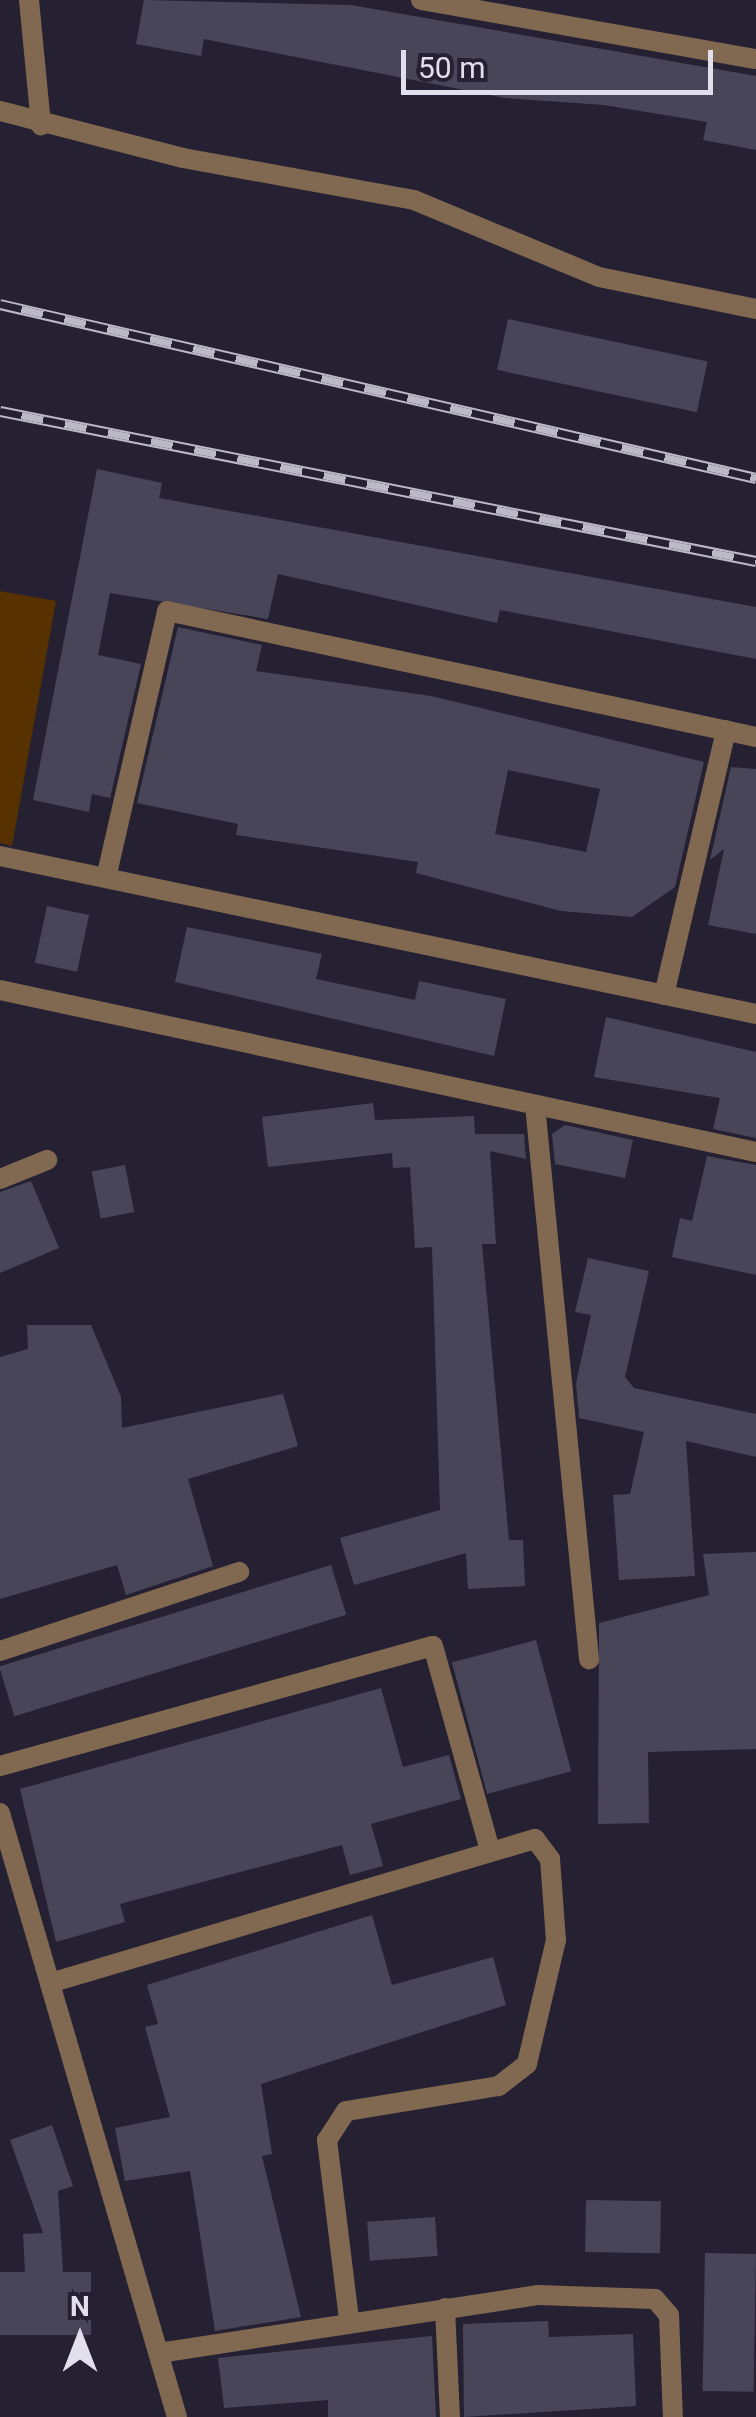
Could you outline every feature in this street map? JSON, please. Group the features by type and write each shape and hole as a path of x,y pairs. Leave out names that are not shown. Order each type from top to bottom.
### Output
{"street":[{"path":"29,0 40,125"},
{"path":"421,0 756,59"},
{"path":"0,111 40,125 414,200 599,277 756,309"},
{"path":"106,878 168,611 756,736"},
{"path":"664,995 726,730"},
{"path":"0,856 756,1014"},
{"path":"0,990 756,1152"},
{"path":"535,1105 589,1659"},
{"path":"0,1180 46,1160"},
{"path":"0,1651 239,1572"},
{"path":"0,1766 433,1646 490,1850"},
{"path":"0,1813 178,2417"},
{"path":"50,1983 535,1839 550,1859 556,1940 527,2064 499,2086 336,2120 327,2140 349,2320"},
{"path":"158,2353 349,2320 538,2294 655,2299 669,2315 673,2417"},
{"path":"445,2308 450,2417"}],"shaded area":[{"path":"0,591 56,601 12,846 0,843"}],"building":[{"path":"144,0 351,5 756,76 756,150 703,140 707,122 604,105 505,98 204,39 201,56 136,44"},
{"path":"508,319 708,361 697,412 497,370"},
{"path":"97,469 162,483 159,498 756,607 756,659 500,610 497,623 278,574 268,619 110,593 98,655 141,664 110,798 92,794 89,812 33,800"},
{"path":"178,627 262,645 256,671 431,696 704,762 675,887 632,917 561,911 416,873 418,862 236,835 238,824 137,803","holes":["508,770 600,789 586,852 495,834"]},
{"path":"731,767 756,769 756,934 708,925 724,849 710,860"},
{"path":"47,906 89,915 77,972 35,963"},
{"path":"187,927 322,954 316,979 415,1000 419,981 506,999 494,1056 175,982"},
{"path":"606,1017 756,1052 756,1138 713,1129 720,1098 594,1077"},
{"path":"373,1103 375,1120 474,1116 475,1134 524,1134 526,1159 490,1151 496,1244 482,1244 509,1540 523,1540 525,1586 468,1589 466,1553 354,1585 340,1538 440,1510 432,1247 415,1248 410,1167 393,1168 392,1153 268,1167 262,1117"},
{"path":"565,1125 633,1140 625,1178 555,1164 552,1134"},
{"path":"707,1156 756,1165 756,1275 672,1257 680,1218 692,1221"},
{"path":"125,1165 134,1212 101,1219 92,1171"},
{"path":"31,1181 59,1248 0,1273 0,1192"},
{"path":"588,1258 649,1271 625,1377 634,1388 756,1414 756,1457 686,1441 695,1576 619,1580 613,1495 630,1494 644,1432 579,1418 576,1383 591,1315 575,1312"},
{"path":"27,1325 91,1325 121,1397 122,1428 283,1394 298,1446 188,1479 213,1566 126,1595 117,1565 0,1599 0,1357 28,1349"},
{"path":"756,1552 756,1749 648,1752 649,1823 598,1824 599,1623 709,1595 703,1554"},
{"path":"331,1565 346,1615 14,1716 0,1666"},
{"path":"536,1640 571,1771 487,1794 452,1663"},
{"path":"381,1688 403,1767 449,1755 461,1799 371,1824 383,1866 350,1875 342,1845 120,1904 125,1922 56,1942 20,1789"},
{"path":"372,1915 392,1985 493,1957 506,2005 261,2084 272,2154 262,2156 301,2317 215,2331 190,2171 125,2181 115,2128 170,2117 145,2027 158,2024 147,1985"},
{"path":"52,2125 73,2186 58,2191 63,2272 91,2272 91,2335 0,2335 0,2272 25,2272 23,2234 43,2233 10,2140"},
{"path":"586,2200 661,2201 660,2253 585,2252"},
{"path":"435,2217 438,2256 370,2261 367,2222"},
{"path":"705,2253 756,2254 754,2392 703,2391"},
{"path":"548,2321 549,2337 633,2334 636,2406 464,2417 463,2324"},
{"path":"432,2336 436,2417 328,2417 328,2400 224,2408 218,2358"}],"railway":[{"path":"0,304 756,478"},
{"path":"0,411 756,561"}]}
